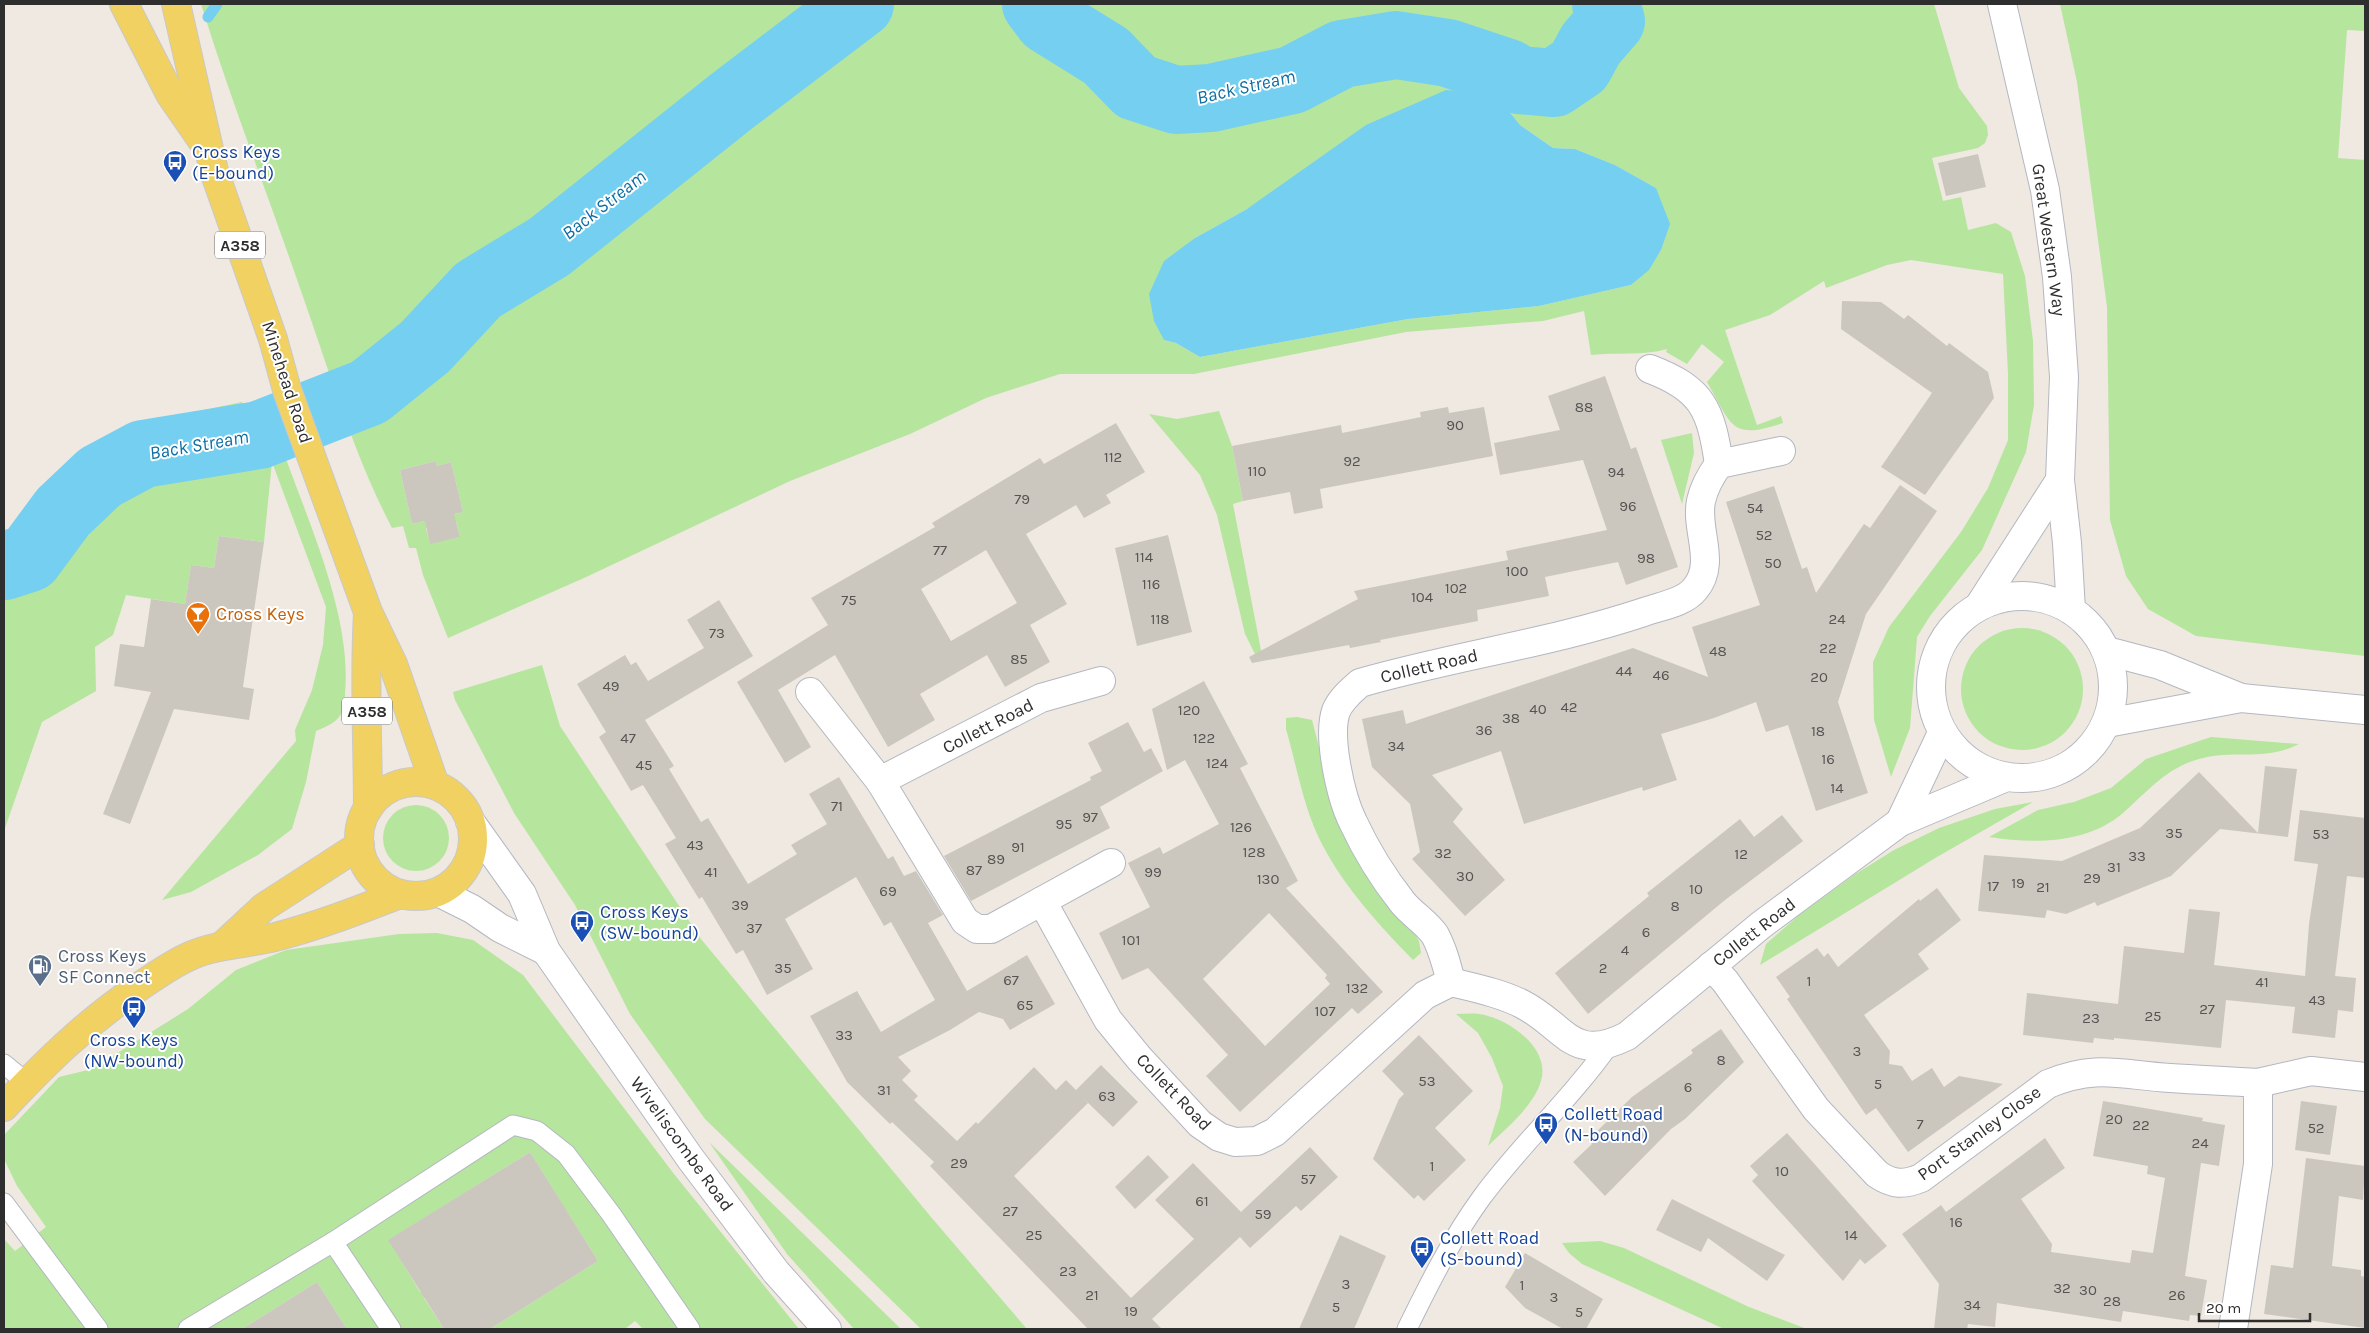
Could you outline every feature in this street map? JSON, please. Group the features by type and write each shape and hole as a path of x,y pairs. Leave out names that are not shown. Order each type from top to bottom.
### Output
{"main road":[{"name":"Minehead Road","path":"124,4 170,94 208,150"},
{"name":"Minehead Road","path":"176,4 208,150 273,339 287,390 368,612 393,664 435,785"},
{"name":"Minehead Road","path":"368,612 364,669 368,726 368,809"},
{"name":"A358","path":"410,782 435,785 457,799 470,821 473,842 468,863 456,880 438,892 419,896 400,894 390,890 373,876 362,856 360,845 362,820 368,809 385,791 397,786 410,782"},
{"name":"A358","path":"222,946 264,907 360,845"},
{"name":"A358","path":"4,1108 54,1054 111,1006 191,955 222,946 273,937 330,922 400,894"}],"street":[{"name":"Great Western Way","path":"2002,4 2045,190 2057,277 2064,377 2060,480 2071,610"},
{"path":"1650,368 1680,382 1703,406 1713,426 1719,464 1782,451"},
{"name":"Collett Road","path":"1451,982 1444,954 1434,934 1403,904 1377,865 1352,821 1338,772 1332,736 1336,712 1343,698 1360,682 1530,644 1620,620 1686,598 1701,580 1706,565 1701,502 1710,476 1719,464"},
{"path":"1979,606 2060,480"},
{"path":"2026,595 2050,599 2071,610 2092,628 2107,650 2113,675 2113,691 2107,724 2090,750 2065,769 2036,779 2004,778 1979,769 1958,754 1942,732 1932,705 1931,676 1939,648 1956,623 1979,606 2002,598 2026,595"},
{"path":"2107,650 2160,665 2241,698"},
{"name":"Collett Road","path":"880,781 1041,698 1100,681"},
{"path":"810,692 880,781 965,921 977,929 991,929 1111,863"},
{"path":"2107,724 2241,698 2365,710"},
{"name":"Collett Road","path":"1900,822 1942,732"},
{"name":"Collett Road","path":"1042,901 1108,1020 1139,1058 1200,1124 1219,1138 1235,1142 1257,1141 1275,1132 1426,995 1451,982 1499,994 1522,1004 1551,1024 1572,1042 1584,1046 1609,1045 1627,1036 1761,925 1900,822 2004,778"},
{"name":"Wiveliscombe Road","path":"470,821 522,894 546,951 690,1158 776,1272 827,1329"},
{"name":"Wiveliscombe Road","path":"438,892 472,909 500,928 546,951"},
{"name":"Port Stanley Close","path":"1711,966 1725,981 1816,1109 1857,1155 1877,1174 1887,1181 1898,1184 1908,1183 1921,1178 2048,1084 2068,1076 2100,1071 2258,1083 2311,1071 2365,1077"},
{"path":"2233,1329 2258,1164 2258,1083"}],"lane":[{"name":"Collett Road","path":"1407,1329 1430,1280 1481,1198 1538,1129 1595,1066 1609,1045"},
{"path":"4,1064 27,1083"},
{"path":"188,1329 333,1242 513,1125 537,1131 566,1154 611,1214 690,1329"},
{"path":"4,1203 98,1329"},
{"path":"333,1242 391,1329"}],"green space":[{"path":"201,4 1934,4 1959,88 1987,126 1988,135 1985,143 1978,148 1932,158 1943,201 1961,197 1968,230 1996,223 2011,232 2025,276 2033,341 2034,405 2026,452 1982,550 1930,616 1917,637 1910,728 1891,777 1874,720 1873,662 1889,627 1961,532 1988,488 2008,440 2008,373 2003,274 1911,260 1887,265 1826,288 1824,281 1770,315 1725,330 1757,425 1781,416 1783,423 1766,428 1742,429 1728,419 1707,382 1724,362 1702,344 1687,364 1666,352 1667,349 1639,353 1591,355 1584,311 1543,321 1406,332 1194,374 1060,374 986,398 910,434 790,481 584,578 448,638 423,575 416,548 409,548 403,526 392,528 353,441","holes":["1484,93 1500,100 1520,125 1553,148 1575,149 1615,165 1656,188 1661,250 1649,269 1631,285 1539,306 1408,319 1200,357 1176,343 1164,340 1195,238 1247,209","436,461 437,466 451,462 463,512 412,524 400,470","456,521 460,537 430,543 426,528"]},
{"path":"2060,4 2365,4 2365,31 2347,30 2338,158 2365,160 2365,656 2196,636 2148,609 2126,576 2110,520 2107,307 2077,82"},
{"path":"242,402 272,460 285,456 317,542 336,604 342,634 345,664 344,705 337,719 316,731 306,782 292,829 258,855 191,892 162,900 296,741 295,730 312,690 323,645 326,607 272,462 264,542 219,536 214,568 191,565 185,604 126,595 113,635 95,647 96,691 42,722 4,831 4,532 32,530 95,468 148,436 199,411"},
{"path":"1219,411 1232,446 1243,501 1233,504 1263,661 1257,658 1245,634 1217,515 1200,475 1149,414 1177,419"},
{"path":"1692,433 1694,453 1682,504 1661,440"},
{"path":"2022,628 2034,629 2045,633 2056,638 2065,646 2073,655 2078,666 2082,677 2082,701 2078,712 2073,723 2065,732 2056,740 2045,745 2034,749 2022,750 2010,749 1999,745 1988,740 1979,732 1971,723 1966,712 1962,701 1961,689 1962,677 1966,666 1971,655 1979,646 1988,638 1999,633 2010,629"},
{"path":"542,665 560,726 701,939 931,1217 1027,1329 921,1329 705,1119 630,1014 575,905 514,813 455,700 453,692"},
{"path":"1297,717 1312,720 1326,774 1419,941 1421,953 1413,960 1352,892 1332,862 1316,832 1306,804 1286,729 1286,718"},
{"path":"2211,737 2299,744 2274,753 2213,756 2187,763 2167,774 2109,823 2077,836 2042,841 1989,837 2038,810 2074,802 2111,788 2146,759"},
{"path":"2033,802 1937,857 1760,965 1766,944 1798,916 1854,875 1894,850 1939,828 1995,809"},
{"path":"416,805 428,808 439,815 446,826 449,838 446,850 439,861 428,868 416,871 404,868 393,861 386,850 383,838 386,826 393,815 404,808"},
{"path":"437,933 473,940 523,975 674,1174 799,1329 643,1329 635,1321 625,1329 490,1329 598,1261 566,1210 424,1298 444,1329 347,1329 317,1282 242,1329 4,1329 4,1239 15,1251 46,1227 17,1186 4,1159 4,1135 59,1077 92,1069 188,1009 236,970 286,950 399,934","holes":["530,1152 562,1204 420,1292 389,1240"]},
{"path":"1456,1014 1479,1014 1514,1028 1525,1037 1540,1057 1541,1081 1532,1099 1519,1116 1488,1146 1500,1108 1503,1086 1492,1058 1478,1033"},
{"path":"709,1142 901,1329 854,1329 787,1254"},
{"path":"1600,1241 1624,1248 1749,1307 1807,1329 1724,1329 1582,1264 1569,1253 1562,1243"}],"water":[{"path":"1446,90 1484,93 1500,100 1520,125 1553,148 1575,149 1615,165 1656,188 1670,224 1661,250 1649,270 1631,285 1539,306 1408,319 1200,357 1176,343 1164,340 1154,321 1149,294 1164,261 1195,238 1247,209 1366,125"}],"building":[{"path":"1978,154 1986,187 1946,196 1938,163"},
{"path":"1842,301 1881,302 1904,319 1908,315 1947,346 1949,343 1988,372 1994,398 1925,495 1881,467 1932,393 1841,329"},
{"path":"1605,376 1631,449 1636,447 1678,567 1626,585 1618,562 1545,577 1549,596 1477,610 1478,621 1380,640 1381,642 1350,648 1349,645 1252,663 1249,657 1358,599 1354,591 1508,560 1506,551 1607,530 1583,460 1500,475 1494,443 1560,430 1548,396"},
{"path":"1448,407 1449,413 1484,407 1493,456 1320,489 1323,508 1294,514 1290,492 1243,501 1232,446 1341,425 1342,433 1421,417 1420,412"},
{"path":"1116,423 1145,472 1106,495 1111,503 1084,518 1076,505 1026,534 1067,604 1030,625 1050,662 1005,687 987,655 920,694 935,720 888,747 835,655 778,690 811,747 785,763 737,682 828,625 811,598 935,527 932,523 1040,458 1044,464","holes":["986,550 1017,603 951,641 921,589"]},
{"path":"436,461 437,466 451,462 463,512 454,514 460,537 430,544 425,521 412,524 400,470"},
{"path":"1900,485 1937,511 1866,614 1838,702 1868,793 1816,811 1788,725 1766,732 1756,702 1714,718 1661,734 1677,780 1643,791 1642,787 1524,824 1501,751 1432,775 1463,809 1453,822 1505,880 1465,916 1412,859 1420,852 1410,804 1372,767 1362,719 1403,710 1406,724 1633,648 1708,677 1692,627 1760,605 1726,502 1774,486 1802,569 1807,567 1816,593 1864,524 1870,528"},
{"path":"1168,535 1192,632 1137,646 1115,548"},
{"name":"Cross Keys","path":"219,536 264,542 243,687 254,689 249,720 174,709 130,824 103,814 151,692 114,686 120,644 144,647 151,599 185,604 191,565 214,568"},
{"path":"719,600 753,656 645,720 674,766 669,769 701,822 708,818 748,884 797,854 791,845 827,824 809,794 839,777 888,859 893,856 904,876 916,871 943,915 928,923 967,991 1027,955 1055,1004 1010,1030 1003,1019 979,1012 950,1030 898,1057 911,1071 902,1080 918,1096 914,1100 957,1141 976,1122 978,1124 1034,1067 1056,1090 1066,1080 1076,1090 1101,1065 1138,1102 1113,1127 1083,1098 1088,1103 1014,1176 1131,1298 1194,1239 1155,1200 1193,1163 1241,1212 1310,1147 1338,1177 1301,1211 1296,1206 1250,1248 1240,1237 1152,1319 1162,1329 1088,1329 930,1166 934,1162 892,1122 890,1124 847,1082 810,1016 857,991 881,1032 935,1000 891,922 884,926 856,877 785,919 813,969 767,995 743,950 736,954 702,897 699,899 665,844 676,838 643,785 631,791 599,737 606,732 577,684 625,655 631,665 636,662 648,681 704,648 687,620"},
{"path":"1204,681 1248,764 1240,768 1298,881 1286,888 1383,992 1358,1014 1352,1008 1240,1112 1206,1076 1228,1055 1148,968 1122,980 1099,933 1150,907 1128,863 1160,847 1163,854 1219,824 1185,760 1167,770 1152,709","holes":["1269,913 1327,975 1325,978 1330,984 1265,1046 1203,979"]},
{"path":"1128,722 1144,752 1151,748 1163,771 1100,807 1110,828 971,901 944,856 1091,780 1090,777 1102,771 1088,743"},
{"path":"2265,766 2297,769 2288,837 2220,829 2171,876 2097,906 2095,902 2066,914 2047,910 2045,918 1978,911 1984,855 2062,861 2140,828 2199,772 2258,833"},
{"path":"2300,810 2365,818 2365,878 2347,876 2335,976 2356,978 2353,1012 2338,1010 2335,1038 2292,1033 2295,1007 2226,1000 2221,1048 2114,1038 2114,1040 2094,1038 2093,1043 2023,1035 2027,993 2118,1004 2124,946 2184,953 2189,909 2220,912 2214,965 2305,976 2309,924 2318,864 2294,861"},
{"path":"1782,815 1803,841 1725,900 1588,1014 1555,973 1649,896 1647,893 1740,819 1754,837"},
{"path":"1937,888 1961,920 1918,954 1929,969 1864,1015 1890,1051 1889,1064 1902,1066 1912,1081 1932,1068 1944,1087 1959,1076 2003,1084 1908,1152 1876,1108 1866,1115 1787,999 1790,997 1776,977 1817,948 1824,957 1828,953 1838,967 1919,899 1920,901"},
{"path":"1721,1029 1744,1062 1685,1119 1671,1129 1605,1196 1573,1162 1592,1144 1588,1140 1632,1097 1693,1053 1691,1050"},
{"path":"1419,1035 1473,1091 1435,1128 1466,1160 1424,1201 1418,1195 1414,1199 1373,1159 1399,1099 1404,1094 1382,1071"},
{"path":"2103,1101 2203,1118 2202,1121 2225,1125 2219,1166 2201,1163 2185,1276 2207,1280 2201,1316 2190,1315 2189,1321 2123,1311 2121,1322 1997,1303 1995,1327 1968,1324 1967,1329 1934,1329 1939,1284 1902,1234 1941,1205 1946,1212 2045,1138 2065,1168 2021,1199 2052,1244 2051,1252 2130,1263 2132,1250 2153,1253 2165,1178 2147,1174 2148,1166 2093,1156"},
{"path":"2301,1101 2337,1106 2330,1155 2295,1150"},
{"path":"1787,1133 1887,1246 1865,1264 1860,1259 1843,1281 1752,1181 1758,1175 1750,1166"},
{"path":"530,1152 598,1261 490,1329 444,1329 388,1240"},
{"path":"1148,1155 1169,1177 1135,1209 1115,1187"},
{"path":"2306,1158 2365,1166 2363,1200 2339,1196 2332,1266 2361,1270 2361,1276 2365,1277 2365,1328 2264,1314 2271,1265 2293,1268"},
{"path":"1672,1199 1785,1255 1767,1281 1708,1238 1701,1252 1656,1230"},
{"path":"1340,1235 1386,1256 1354,1329 1299,1329"},
{"path":"1525,1253 1603,1299 1586,1329 1563,1329 1525,1308 1505,1287"},
{"path":"317,1282 347,1329 242,1329"}],"waterway":[{"path":"208,17 217,4"},
{"name":"Back Stream","path":"4,566 29,558 63,512 100,477 143,454 259,435 369,392 425,347 478,290 549,247 732,101 860,4"},
{"name":"Back Stream","path":"1036,4 1048,20 1106,56 1136,87 1176,100 1211,98 1292,80 1342,54 1396,45 1448,53 1508,73 1519,80 1554,83 1579,66 1591,44 1611,21 1606,4"},
{"path":"1482,107 1508,73"}],"place":[{"name":"Cross Keys (E-bound)","path":"175,183"},
{"name":"Cross Keys","path":"198,635"},
{"name":"Cross Keys (SW-bound)","path":"582,943"},
{"name":"Cross Keys SF Connect","path":"40,987"},
{"name":"Cross Keys (NW-bound)","path":"134,1029"},
{"name":"Collett Road (N-bound)","path":"1546,1145"},
{"name":"Collett Road (S-bound)","path":"1422,1269"}]}
